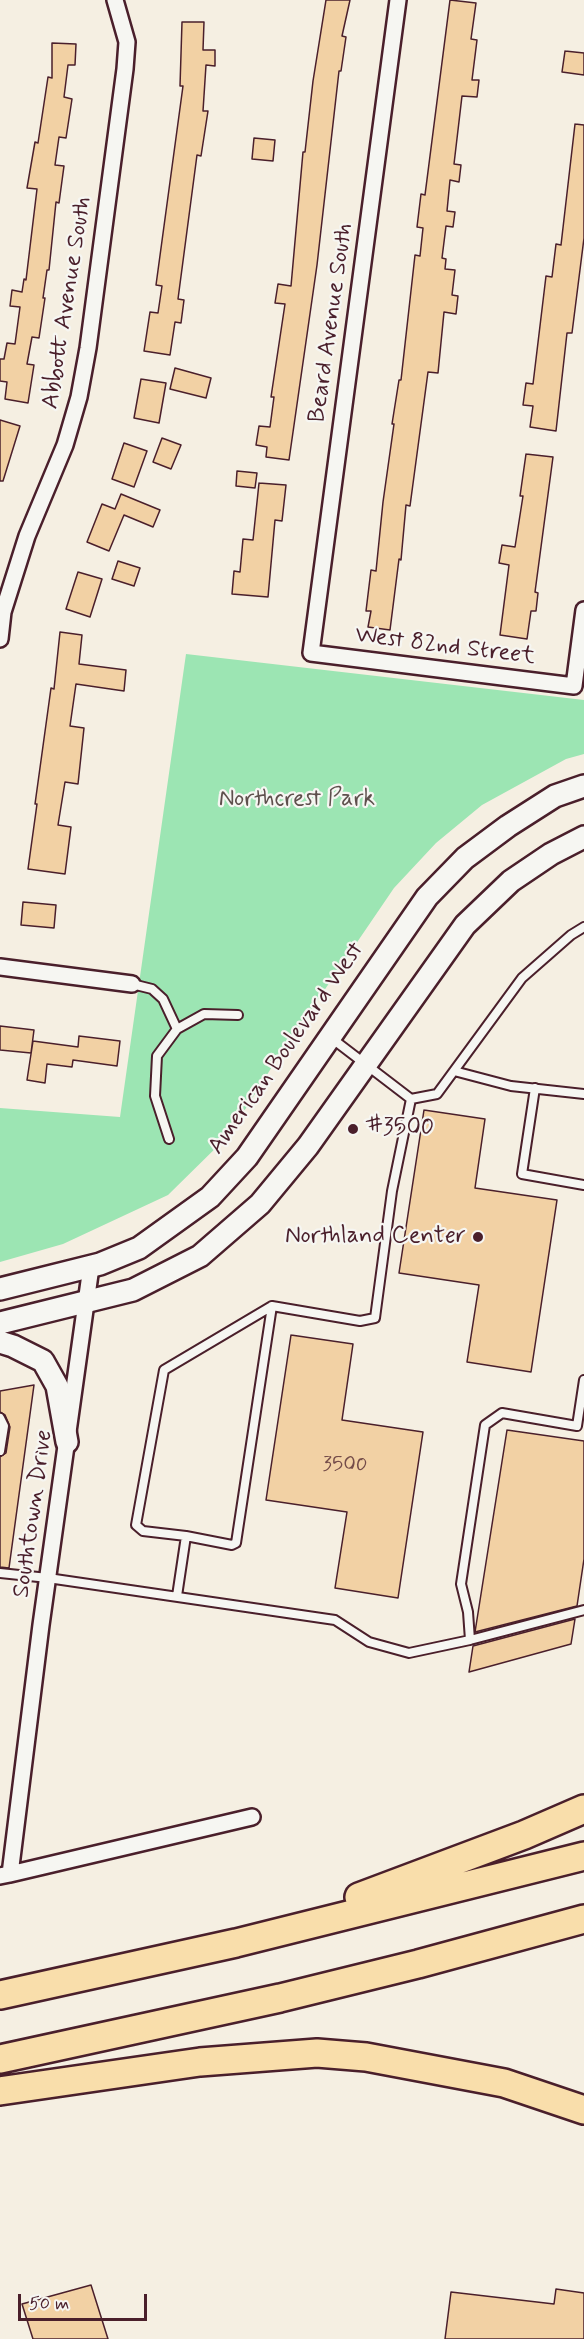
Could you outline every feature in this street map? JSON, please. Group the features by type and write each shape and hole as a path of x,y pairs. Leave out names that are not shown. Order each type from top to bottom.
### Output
{"highway":[{"path":"236,1943 524,1835 584,1809"},
{"path":"0,1995 236,1943 584,1856"},
{"path":"0,2060 279,1998 584,1919"},
{"path":"0,2091 200,2062 316,2053 387,2061 504,2083 584,2110"}],"main road":[{"name":"American Boulevard West","path":"0,1289 91,1267 139,1248 210,1197 247,1156 427,897 465,858 508,826 555,796 584,786"},
{"path":"0,1323 133,1290 200,1256 260,1204 308,1146 465,925 511,881 550,854 584,837"},
{"path":"0,1342 14,1346 43,1361 57,1386 67,1442"}],"street":[{"name":"Abbott Avenue South","path":"0,639 3,612 27,537 65,445 79,397 88,348 125,69 127,42 115,0"},
{"name":"Beard Avenue South","path":"311,652 398,0"},
{"name":"West 82nd Street","path":"311,652 574,686 584,610"},
{"path":"0,967 132,984"},
{"name":"Southtown Drive","path":"91,1267 5,1875 252,1817"}],"lane":[{"path":"329,1036 411,1099 437,1094 522,978 571,935 584,927"},
{"path":"132,984 152,989 162,999 177,1029"},
{"path":"169,1139 155,1096 157,1056 177,1029 204,1014 238,1015"},
{"path":"454,1071 511,1086 584,1094"},
{"path":"535,1088 522,1174 584,1185"},
{"path":"272,1306 238,1539 232,1545 186,1536 142,1531 136,1525 164,1370 272,1306 360,1321 375,1318 392,1191 411,1099"},
{"path":"470,1640 468,1612 461,1584 485,1425 502,1413 580,1427 584,1380"},
{"path":"0,1418 4,1426 0,1451"},
{"path":"177,1596 186,1536"},
{"path":"0,1573 336,1620 369,1642 409,1653 470,1640 584,1610"}],"green space":[{"name":"Northcrest Park","path":"186,654 584,700 584,754 566,759 482,805 436,843 394,888 270,1070 229,1135 168,1195 63,1244 0,1262 0,1108 120,1117"}],"building":[{"path":"326,0 350,0 342,36 346,37 341,71 339,71 317,265 289,460 266,457 267,447 256,445 259,426 270,427 274,397 271,397 285,304 275,303 278,284 291,286 303,152 305,152"},
{"path":"450,0 476,3 471,39 477,40 472,80 479,80 477,97 462,96 454,164 461,165 459,182 450,180 447,211 455,212 453,227 446,226 442,258 446,259 445,269 455,270 452,295 458,296 456,314 444,312 438,373 428,372 410,506 406,505 401,560 399,559 390,630 368,627 371,611 366,611 371,570 376,571 394,424 392,424 399,380 401,380 415,255 420,256 423,228 417,227 421,194 425,195"},
{"path":"182,22 204,22 203,50 215,50 215,66 206,65 203,111 208,111 201,156 197,155 178,299 184,300 181,323 175,322 170,355 144,351 150,312 158,313 162,286 156,285 183,86 180,86"},
{"path":"52,43 76,44 75,65 68,65 64,97 72,99 66,138 59,137 55,165 64,166 59,203 56,202 39,338 32,337 27,364 34,365 28,403 5,399 7,382 0,381 0,359 4,359 7,343 15,344 20,307 10,306 12,290 22,292 24,279 26,280 37,189 27,188 35,142 38,143 48,77 52,78"},
{"path":"565,51 584,53 584,75 562,72"},
{"path":"575,124 584,125 584,238 572,333 567,333 556,431 530,427 533,406 523,405 526,383 533,384 546,276 552,277 556,244 561,245"},
{"path":"254,138 275,140 273,161 252,159"},
{"path":"175,368 211,378 206,398 170,389"},
{"path":"141,379 166,383 159,423 134,418"},
{"path":"0,420 20,426 3,481 0,481"},
{"path":"162,438 181,445 171,469 153,462"},
{"path":"124,443 147,451 134,487 112,479"},
{"path":"526,454 553,457 535,592 538,593 536,611 531,611 527,639 500,635 509,565 499,563 502,545 515,547 523,496 520,496"},
{"path":"237,471 257,473 255,488 236,486"},
{"path":"259,483 286,485 282,521 275,520 268,597 232,594 234,571 240,572 243,539 253,540"},
{"path":"121,494 160,510 153,527 124,515 109,551 87,542 102,504 115,509"},
{"path":"118,561 140,568 134,586 112,579"},
{"path":"78,572 102,579 90,617 66,609"},
{"path":"60,632 82,635 79,664 126,670 124,691 76,684 70,726 84,728 78,784 65,782 58,825 71,827 65,874 28,869"},
{"path":"23,902 56,905 54,928 21,925"},
{"path":"0,1026 34,1030 31,1053 0,1050"},
{"path":"79,1036 120,1041 117,1066 73,1060 72,1067 47,1064 45,1083 27,1080 33,1041 78,1047"},
{"name":"Northland Center","path":"424,1110 485,1119 475,1188 557,1200 531,1372 467,1362 479,1285 399,1273"},
{"path":"291,1335 353,1344 342,1420 423,1432 398,1598 335,1588 347,1512 266,1500"},
{"path":"34,1385 9,1568 0,1567 0,1457 6,1453 10,1427 5,1415 0,1412 0,1391"},
{"path":"507,1430 584,1441 584,1559 577,1606 475,1632"},
{"path":"575,1619 571,1644 469,1672 473,1646"},
{"path":"91,2285 108,2339 33,2339 22,2304"},
{"path":"556,2289 584,2293 584,2339 445,2339 451,2292 554,2304"}],"place":[{"name":"#3500","path":"353,1129"},
{"name":"Northland Center","path":"478,1237"}]}
